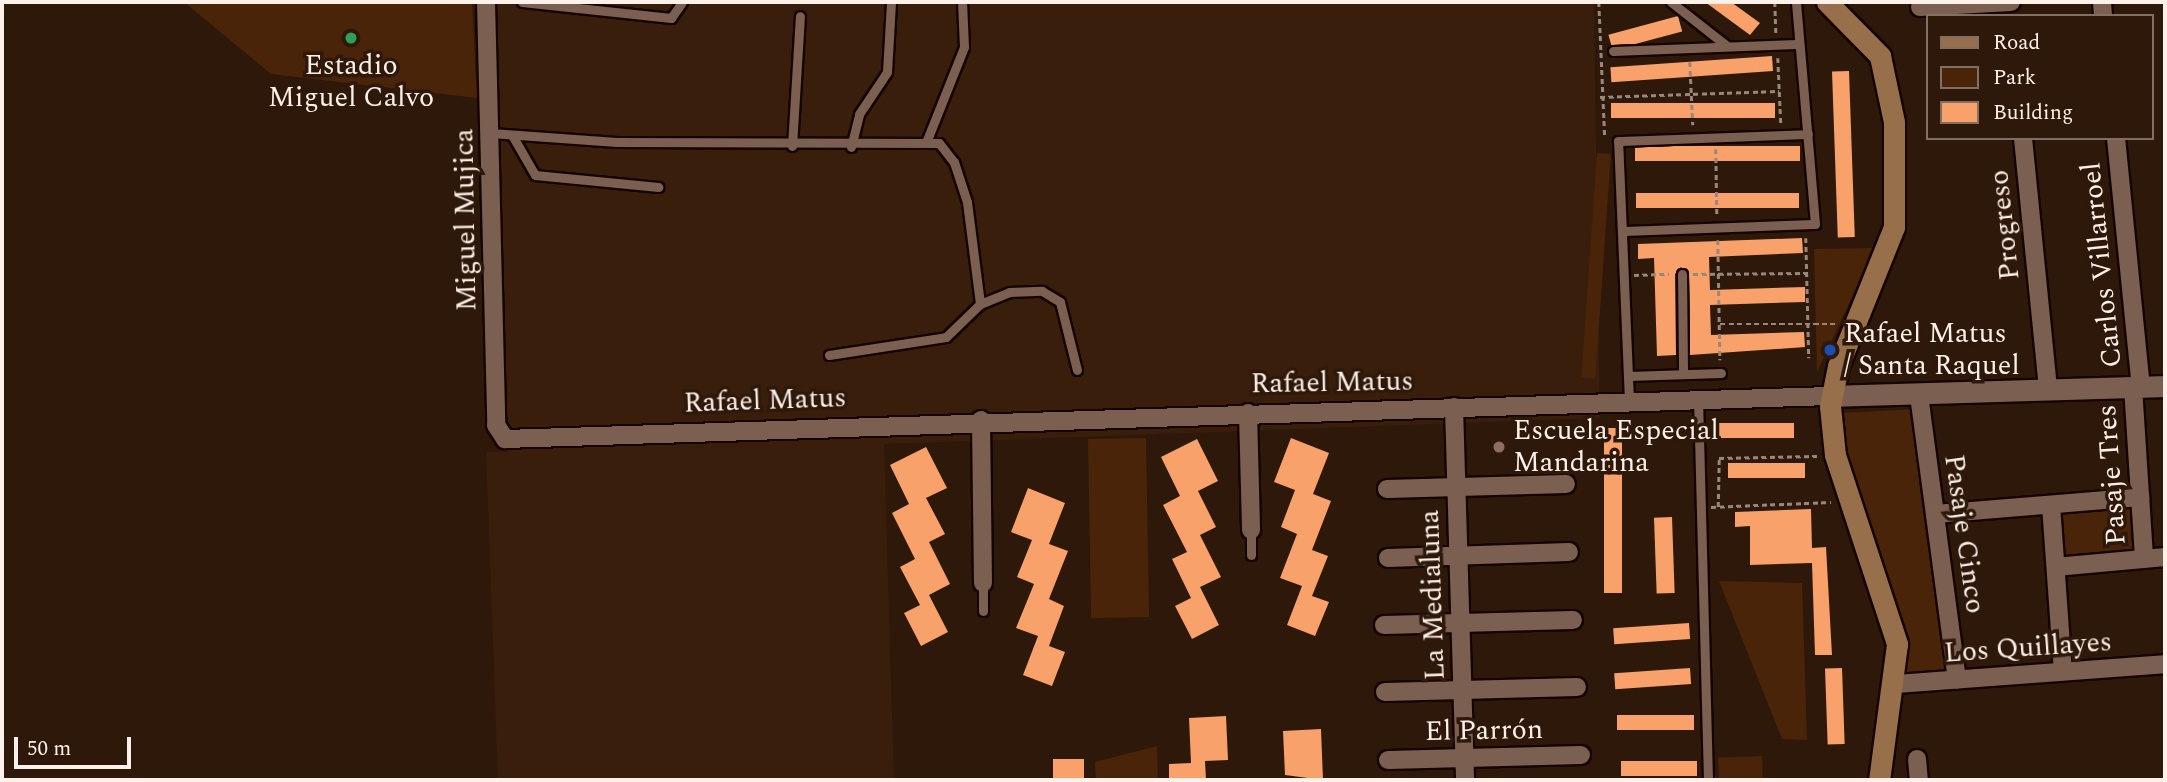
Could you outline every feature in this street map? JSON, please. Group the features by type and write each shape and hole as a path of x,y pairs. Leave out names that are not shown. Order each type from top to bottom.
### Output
{"main road":[{"path":"1827,2 1880,56 1894,122 1894,227 1830,396 1835,455 1894,628 1895,684 1880,780"}],"street":[{"name":"Miguel Mujica","path":"486,2 501,436"},
{"path":"1920,7 2009,2"},
{"name":"Progreso","path":"2023,140 2048,390"},
{"name":"Carlos Villarroel","path":"2116,140 2137,387"},
{"name":"Rafael Matus","path":"501,436 2165,386"},
{"name":"Pasaje Tres","path":"2137,387 2144,559"},
{"name":"Pasaje Cinco","path":"1919,395 1957,680"},
{"name":"La Medialuna","path":"1454,408 1465,780"},
{"path":"1248,413 1251,530"},
{"path":"981,420 983,583"},
{"path":"1387,489 1566,484"},
{"path":"1935,514 2140,497"},
{"path":"2051,505 2063,671"},
{"path":"1388,558 1569,552"},
{"path":"2056,567 2165,557"},
{"path":"1384,625 1573,620"},
{"name":"Los Quillayes","path":"1895,684 2165,664"},
{"path":"1385,692 1577,687"},
{"name":"El Parrón","path":"1388,760 1581,755"},
{"path":"1917,759 1919,780"}],"lane":[{"path":"522,2 671,18 682,10 681,2"},
{"path":"850,146 859,114 887,72 891,2"},
{"path":"927,140 964,47 962,2"},
{"path":"1671,2 1727,46"},
{"path":"1622,231 1815,224 1817,204 1796,44 1796,2"},
{"path":"792,146 800,16"},
{"path":"1613,51 1796,44"},
{"path":"491,133 792,146 850,146 927,140 954,162 969,215 980,304"},
{"path":"1629,401 1618,141 1808,134"},
{"path":"512,135 535,175 658,187"},
{"path":"1682,274 1683,374"},
{"path":"829,355 946,337 980,304 1009,292 1042,291 1060,302 1077,370"},
{"path":"1628,376 1721,373"},
{"path":"1698,398 1708,780"},
{"path":"1251,530 1251,555"},
{"path":"983,583 983,611"}],"path":[{"path":"1600,2 1600,97 1606,137 1618,141"},
{"path":"1775,2 1781,135"},
{"path":"1690,48 1693,138"},
{"path":"1600,97 1779,91"},
{"path":"1716,138 1721,373"},
{"path":"1806,224 1809,358"},
{"path":"1624,275 1807,273"},
{"path":"1720,324 1808,322 1853,330"},
{"path":"1718,507 1719,458 1810,456"},
{"path":"1701,507 1818,503"}],"shaded area":[{"path":"497,2 1594,2 1600,418 884,444 894,780 498,780 486,452 508,452"}],"green space":[{"name":"Estadio Miguel Calvo","path":"184,2 472,2 477,98 271,74"},
{"path":"1597,153 1611,154 1595,378 1581,377"},
{"path":"1875,248 1817,372 1814,249"},
{"path":"1914,409 1948,675 1907,678 1899,618 1848,457 1844,413"},
{"path":"1146,438 1149,617 1091,618 1088,439"},
{"path":"2133,504 2137,549 2061,555 2057,511"},
{"path":"1719,581 1802,583 1807,740 1782,739"},
{"path":"1157,746 1158,780 1096,780 1095,762"},
{"path":"1762,756 1763,780 1719,780 1718,758"}],"building":[{"path":"1705,2 1731,2 1760,23 1750,35"},
{"path":"1678,16 1682,31 1613,50 1608,35"},
{"path":"1772,56 1773,71 1611,82 1610,67"},
{"path":"1849,71 1855,237 1838,237 1832,72"},
{"path":"1611,103 1775,103 1775,118 1611,118"},
{"path":"1635,146 1800,146 1800,161 1635,161"},
{"path":"1636,193 1799,193 1799,208 1636,208"},
{"path":"1802,238 1803,253 1709,257 1710,290 1805,287 1805,302 1710,305 1711,335 1804,332 1805,347 1690,355 1689,274 1681,267 1675,274 1676,355 1657,356 1654,258 1638,259 1638,244"},
{"path":"1717,423 1794,423 1794,438 1717,438"},
{"path":"1604,428 1622,428 1622,593 1604,593"},
{"path":"1291,438 1329,453 1313,494 1331,501 1312,550 1328,556 1312,596 1329,602 1315,636 1287,625 1302,586 1280,578 1297,534 1281,527 1295,490 1274,482"},
{"path":"1197,439 1218,481 1198,491 1216,527 1200,535 1221,577 1200,587 1219,625 1192,639 1175,606 1191,598 1172,559 1187,552 1163,505 1180,496 1161,457"},
{"path":"926,447 947,488 926,498 945,534 929,542 950,584 929,595 948,632 921,646 904,613 920,605 900,567 915,559 892,513 909,504 890,465"},
{"path":"1728,463 1805,463 1805,478 1728,478"},
{"path":"1028,488 1065,503 1049,544 1068,551 1049,599 1064,606 1049,646 1065,652 1052,686 1023,675 1038,636 1016,628 1034,584 1017,577 1032,540 1011,532"},
{"path":"1811,509 1812,548 1826,547 1832,655 1815,655 1812,563 1750,565 1750,526 1735,527 1735,512"},
{"path":"1672,517 1675,593 1657,594 1654,518"},
{"path":"1689,623 1690,639 1614,644 1613,628"},
{"path":"1690,668 1691,684 1615,689 1614,673"},
{"path":"1842,668 1845,744 1828,745 1825,669"},
{"path":"1617,715 1694,715 1694,730 1617,730"},
{"path":"1226,716 1228,760 1205,761 1206,780 1169,780 1169,764 1191,763 1189,718"},
{"path":"1321,729 1323,780 1285,775 1283,731"},
{"path":"1053,759 1084,759 1084,780 1053,780"},
{"path":"1621,761 1697,761 1697,776 1621,776"}],"place":[{"name":"Estadio Miguel Calvo","path":"351,38"},
{"name":"Rafael Matus / Santa Raquel","path":"1830,350"},
{"name":"Escuela Especial Mandarina","path":"1499,447"}]}
